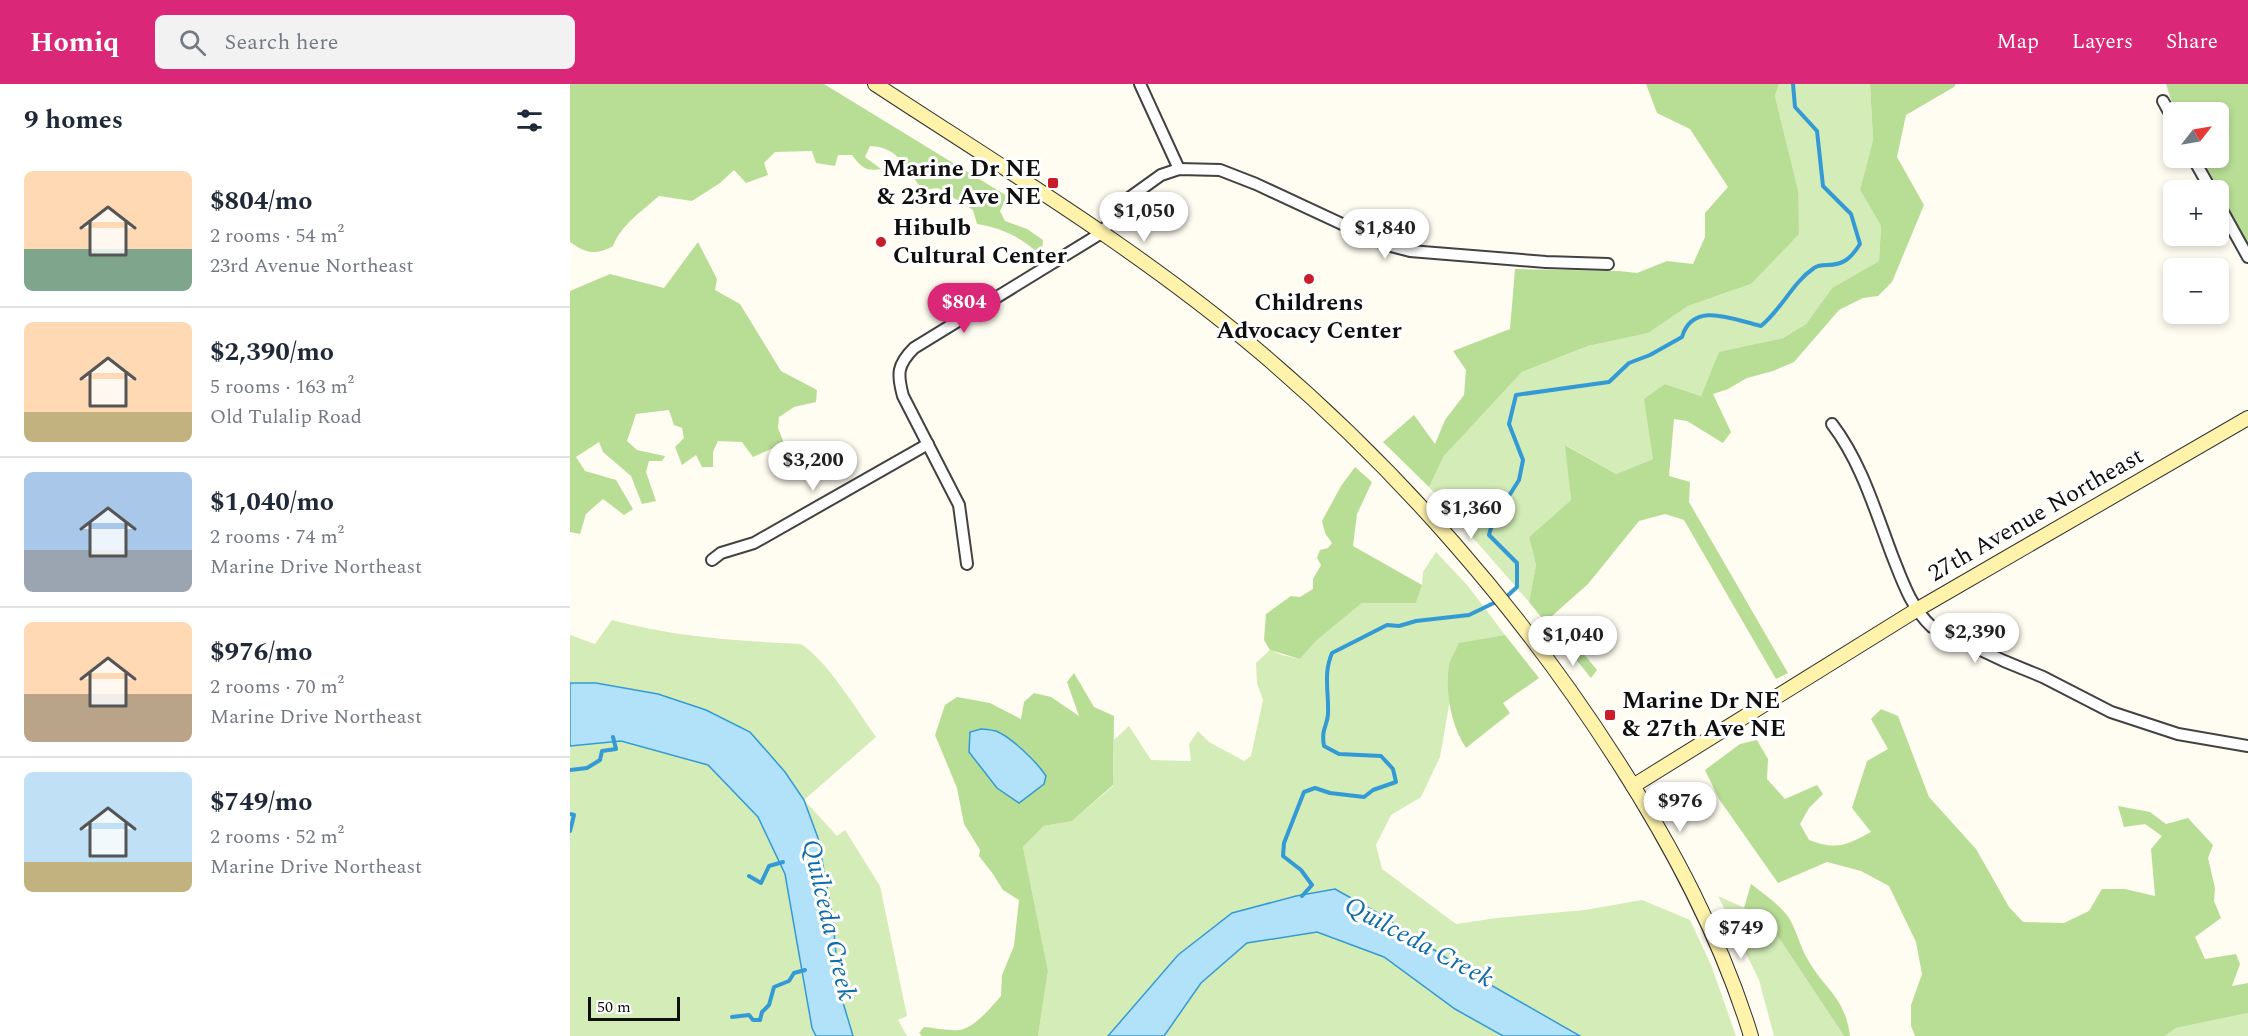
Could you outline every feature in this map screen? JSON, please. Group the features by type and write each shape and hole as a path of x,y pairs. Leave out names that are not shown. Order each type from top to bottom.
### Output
{"main road":[{"path":"877,85 1103,232 1185,292 1261,352 1371,456 1444,533 1542,651 1591,720 1666,840 1730,974 1751,1036"},
{"name":"27th Avenue Northeast","path":"1633,786 1918,609 2248,418"}],"street":[{"path":"1142,84 1179,169"},
{"path":"968,564 959,505 903,396 899,382 899,369 906,356 914,348 1103,232 1122,203 1161,175 1179,169 1220,170 1256,184 1387,245 1410,251 1546,262 1608,264"},
{"path":"2229,223 2248,257"},
{"path":"1832,424 1846,443 1906,591 1924,619 1944,634 2043,677 2111,712 2178,734 2248,746"},
{"path":"712,560 722,553 754,543 928,444"}],"green space":[{"path":"570,84 824,84 1007,196 1000,211 1005,221 1027,229 1043,240 1042,252 1037,252 1009,234 977,224 973,210 938,188 923,190 907,168 889,150 870,146 865,157 881,169 864,168 852,155 838,155 835,166 816,163 812,151 775,152 764,163 768,175 746,183 734,170 720,183 692,201 659,196 621,231 613,246 596,252 586,251 570,242"},
{"path":"1646,84 1779,84 1775,96 1798,190 1799,234 1751,284 1688,306 1648,333 1588,346 1522,372 1444,456 1429,487 1383,442 1414,415 1435,444 1445,420 1464,395 1466,370 1453,351 1510,329 1515,269 1637,273 1667,261 1693,264 1705,237 1705,213 1728,187 1690,129 1657,113"},
{"path":"1779,84 1870,84 1873,140 1860,190 1881,226 1879,261 1832,288 1806,324 1783,338 1719,353 1701,396 1665,384 1653,459 1616,474 1566,445 1571,500 1529,537 1536,565 1529,602 1429,487 1444,456 1522,372 1588,346 1647,333 1688,306 1751,284 1798,190 1775,96"},
{"path":"1870,84 1956,84 1906,115 1897,157 1924,205 1892,282 1878,296 1863,298 1839,310 1794,362 1747,378 1728,389 1713,394 1731,432 1723,443 1687,421 1674,419 1669,476 1690,482 1689,502 1788,673 1776,679 1684,520 1665,514 1639,521 1588,584 1552,616 1597,670 1591,678 1529,602 1536,565 1529,537 1571,500 1565,445 1616,474 1653,459 1644,399 1665,384 1701,396 1719,352 1783,338 1806,324 1832,288 1879,261 1881,226 1860,190 1873,140"},
{"path":"2166,84 2248,84 2248,245 2229,211 2229,180 2212,180 2206,168 2229,168 2229,102 2172,102"},
{"path":"698,242 717,279 715,290 740,304 781,371 817,390 816,402 794,407 779,417 778,428 784,443 753,457 742,442 718,441 713,452 713,467 702,467 696,455 682,465 675,447 684,438 682,428 674,425 669,410 636,414 627,441 637,450 665,456 662,461 649,461 646,472 656,501 642,504 631,476 603,452 599,442 576,457 585,471 616,480 633,509 624,515 603,499 586,514 580,534 570,532 570,291 610,274 664,288"},
{"path":"1355,467 1372,482 1357,514 1353,546 1422,585 1416,603 1362,603 1316,641 1300,659 1270,650 1264,640 1266,614 1291,596 1300,597 1313,589 1313,579 1321,565 1317,558 1320,550 1328,548 1332,543 1325,533 1322,521 1341,486"},
{"path":"1436,552 1468,586 1505,635 1459,644 1450,663 1450,700 1440,757 1421,797 1391,815 1376,845 1382,869 1456,924 1585,910 1642,900 1690,920 1711,965 1736,1036 1580,1036 1463,969 1383,916 1335,889 1296,896 1232,913 1178,955 1108,1036 1038,1036 1048,971 1023,847 1044,826 1072,821 1113,786 1114,740 1129,726 1151,760 1191,761 1189,744 1198,731 1209,742 1244,761 1251,756 1263,700 1257,683 1256,663 1270,650 1300,659 1316,641 1362,603 1416,603 1422,585 1423,572"},
{"path":"612,620 682,634 730,640 801,644 832,674 876,737 804,800 750,732 706,710 658,694 596,683 570,683 570,635 595,644"},
{"path":"1505,635 1539,678 1503,703 1510,713 1466,748 1456,730 1450,708 1448,675 1450,662 1459,643"},
{"path":"1074,673 1094,707 1114,716 1113,785 1072,821 1044,826 1023,847 1048,971 1038,1036 922,1036 919,1033 924,1027 959,1030 971,1025 1001,996 1002,975 1014,946 1019,900 1003,890 979,856 980,850 964,824 957,788 935,735 945,705 957,697 990,703 1021,719 1024,702 1034,693 1051,697 1079,716 1067,682"},
{"path":"1881,709 1898,716 1929,797 1976,849 2009,907 2023,922 2064,923 2089,911 2102,889 2125,889 2155,896 2151,849 2162,836 2145,824 2124,827 2118,806 2150,812 2166,824 2188,818 2213,845 2208,858 2215,888 2214,901 2221,918 2195,937 2205,959 2236,954 2240,964 2232,986 2248,983 2248,1013 2176,1028 2165,1036 1915,1036 1911,1026 1911,1005 1922,974 1916,942 1889,886 1861,871 1827,862 1778,883 1719,799 1705,770 1740,744 1757,740 1768,759 1767,779 1785,799 1817,785 1823,794 1809,808 1800,824 1809,840 1834,846 1855,841 1871,832 1852,808 1867,761 1888,749 1871,719"},
{"path":"621,741 709,765 758,817 785,874 812,1028 816,1036 570,1036 570,746"},
{"path":"804,800 837,836 845,830 880,886 907,1016 898,1020 907,1036 853,1036 839,989 833,920 818,838"},
{"path":"1751,884 1789,918 1808,960 1844,1012 1850,1036 1844,1036 1765,917 1744,908"},
{"path":"1718,896 1765,917 1844,1036 1774,1036 1759,980"},
{"path":"1317,932 1384,957 1455,1009 1503,1036 1164,1036 1201,983 1247,943"},
{"path":"2248,1013 2248,1036 2165,1036 2176,1028"}],"water":[{"name":"Quilceda Creek","path":"570,683 596,683 658,694 706,710 750,732 785,772 804,800 818,838 833,920 839,989 853,1036 816,1036 812,1028 785,874 758,817 708,765 621,741 570,746"},
{"path":"981,729 996,731 1016,744 1042,770 1046,776 1044,784 1019,803 997,788 969,752 970,732"},
{"name":"Quilceda Creek","path":"1335,889 1383,916 1463,969 1580,1036 1503,1036 1455,1009 1384,957 1317,932 1247,943 1201,983 1164,1036 1108,1036 1178,955 1232,913 1296,896"}],"waterway":[{"path":"1505,598 1517,587 1517,563 1489,535 1493,521 1519,480 1523,460 1509,424 1516,395 1609,382 1629,363 1650,355 1682,337 1687,326 1695,319 1705,316 1716,315 1761,326 1806,274 1819,266 1843,262 1860,244 1851,214 1823,186 1817,131 1795,107 1793,84"},
{"path":"1302,896 1312,885 1301,870 1283,856 1284,843 1304,792 1315,788 1330,793 1364,797 1373,790 1396,782 1393,769 1381,756 1339,754 1324,746 1323,735 1328,714 1327,676 1332,653 1387,625 1399,626 1416,621 1469,615 1498,601"},
{"path":"570,770 587,768 600,760 602,751 616,749 613,737"},
{"path":"570,814 574,815 570,831"},
{"path":"749,876 761,883 769,866 783,862"},
{"path":"732,1017 749,1015 753,1020 760,1020 762,1012 769,1005 774,987 789,981 794,973 805,970"}],"place":[{"name":"Marine Dr NE & 23rd Ave NE","path":"1053,183"},
{"name":"Hibulb Cultural Center","path":"881,242"},
{"name":"Childrens Advocacy Center","path":"1309,279"},
{"name":"Marine Dr NE & 27th Ave NE","path":"1610,715"}]}
